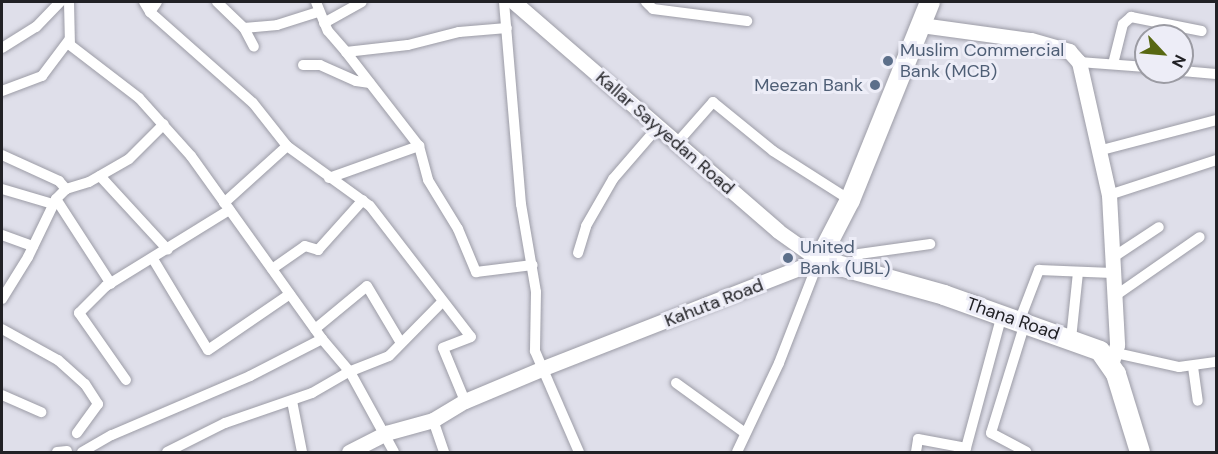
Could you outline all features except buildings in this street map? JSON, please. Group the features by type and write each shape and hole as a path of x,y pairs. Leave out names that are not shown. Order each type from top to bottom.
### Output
{"highway":[{"path":"819,260 850,200 930,2"},
{"name":"Thana Road","path":"819,260 1015,320 1071,339 1114,359"},
{"path":"1114,359 1140,453"}],"main road":[{"name":"Kallar Sayyedan Road","path":"514,2 788,239 819,260"},
{"path":"921,25 1031,40 1069,51 1079,62 1109,195 1115,296 1114,359"},
{"name":"Kahuta Road","path":"349,453 386,433 433,420 465,401 541,369 819,260"}],"street":[{"path":"2,48 36,27 60,2"},
{"path":"2,91 42,76 69,40 69,2"},
{"path":"144,2 150,12 253,103 287,146 363,200 441,303 471,337 443,348 465,401"},
{"path":"150,12 156,2"},
{"path":"217,2 244,28 254,47"},
{"path":"244,28 277,25 362,2"},
{"path":"504,2 521,204 533,265 535,351 579,453"},
{"path":"646,2 653,9 747,21"},
{"path":"320,12 346,52 419,146 428,180 458,229 476,272 533,265"},
{"path":"1113,64 1123,24 1131,17 1202,30"},
{"path":"346,52 408,45 459,32 507,28"},
{"path":"69,40 87,62 139,98 164,124 227,206 322,339 350,372 386,433 394,453"},
{"path":"1079,62 1134,66"},
{"path":"303,65 320,65 356,81 370,83"},
{"path":"1194,71 1216,74"},
{"path":"676,144 713,102 773,152 850,200"},
{"path":"1098,151 1216,120"},
{"path":"2,298 6,283 33,246 54,202 66,189 100,176 129,159 164,124"},
{"path":"578,253 586,226 613,179 658,127"},
{"path":"126,380 79,313 111,284 168,250 227,206 287,146"},
{"path":"329,178 419,146"},
{"path":"2,155 59,181 66,189"},
{"path":"1109,195 1216,160"},
{"path":"100,176 168,250"},
{"path":"2,189 54,202 111,284"},
{"path":"272,269 305,246 318,250 363,200"},
{"path":"916,453 918,439 966,448 1015,320 1039,270 1078,272 1112,266 1159,227"},
{"path":"2,235 33,246"},
{"path":"1115,296 1200,237"},
{"path":"852,271 859,254 930,244"},
{"path":"153,259 208,350 290,294"},
{"path":"736,453 779,363 819,260"},
{"path":"1071,339 1078,272"},
{"path":"315,329 367,286 401,343"},
{"path":"167,453 225,423 292,401 350,372 389,356 441,303"},
{"path":"1015,320 991,434 1026,453"},
{"path":"2,329 58,360 85,384 98,404 77,433"},
{"path":"82,453 112,435 250,376 322,339"},
{"path":"1114,359 1179,368 1216,362"},
{"path":"1193,367 1198,401"},
{"path":"676,383 745,433"},
{"path":"2,395 41,412"},
{"path":"292,401 302,453"},
{"path":"433,420 444,453"}],"place":[{"name":"Muslim Commercial Bank (MCB)","path":"888,61"},
{"name":"Meezan Bank","path":"875,85"},
{"name":"United Bank (UBL)","path":"788,258"}]}
